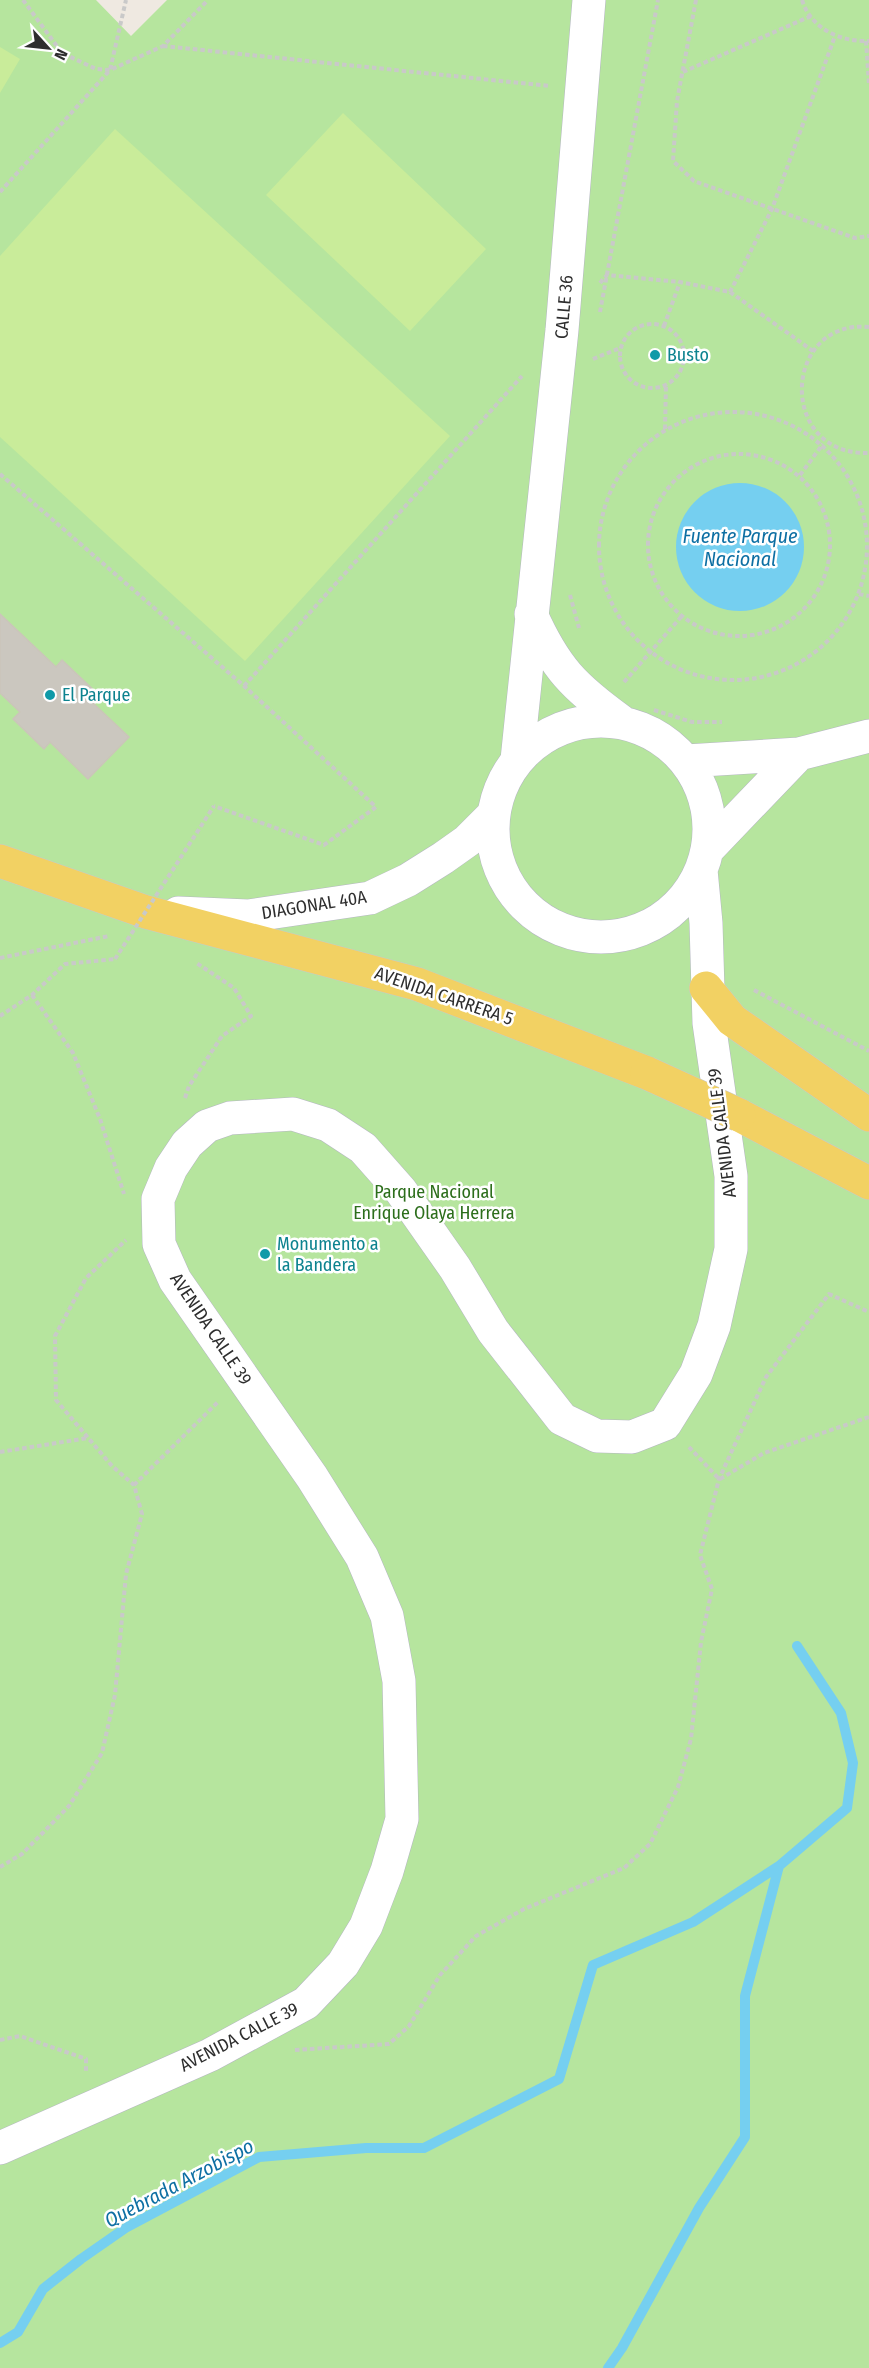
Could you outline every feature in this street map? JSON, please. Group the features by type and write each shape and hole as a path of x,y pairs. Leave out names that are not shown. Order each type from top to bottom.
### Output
{"main road":[{"name":"AVENIDA CARRERA 5","path":"0,861 139,925 417,984 647,1073 739,1115 869,1183"},
{"path":"706,976 732,1020 869,1116"}],"street":[{"name":"CALLE 36","path":"517,760 562,330 589,0"},
{"path":"531,614 560,669 580,691 611,714 657,735 687,761 799,754 869,736"},
{"path":"611,714 552,731 533,744 517,760 497,795 493,815 492,841 499,866 510,889 527,909 548,924 572,934 598,938 624,935 648,927 670,912 688,893 704,860 799,754"},
{"name":"AVENIDA CALLE 39","path":"0,2148 210,2055 306,2003 343,1964 366,1926 387,1871 402,1819 399,1681 387,1616 362,1557 312,1477 175,1280 159,1244 158,1199 171,1168 187,1144 207,1126 230,1118 293,1114 328,1125 363,1148 401,1191 455,1268 493,1331 562,1419 597,1436 632,1437 665,1424 696,1374 714,1326 731,1249 731,1176 706,976 704,860 709,827 706,803 699,781 687,761"},
{"name":"DIAGONAL 40A","path":"139,925 248,916 370,898 408,880 443,858 467,841 493,815"}],"path":[{"path":"23,0 62,53 96,69 110,70"},
{"path":"110,70 126,0"},
{"path":"0,192 110,70 163,46 208,0"},
{"path":"599,317 658,0"},
{"path":"696,0 677,101 673,161 694,181 855,238 869,236"},
{"path":"802,0 817,24 835,36 867,41 869,84"},
{"path":"682,72 811,16"},
{"path":"730,291 772,209 835,36"},
{"path":"163,46 582,89"},
{"path":"607,275 680,282 730,291 813,351"},
{"path":"600,284 607,275"},
{"path":"664,326 680,282"},
{"path":"593,349 591,360 620,348 632,330 653,323 664,326 679,339 683,349 680,370 666,385 645,388 636,384 622,369 620,348"},
{"path":"869,327 842,330 826,338 813,351 803,369 800,389 803,409 812,427 824,443 849,476 864,513 868,554 859,594 842,626 817,652 786,671 751,681 715,681 680,672 650,653 624,627 606,593 598,556 601,519 614,483 636,453 665,429 704,414 746,412 787,422 824,443 846,451 869,453"},
{"path":"244,686 523,375"},
{"path":"665,429 666,385"},
{"path":"800,475 824,443"},
{"path":"747,453 775,460 800,475 819,500 830,530 829,561 818,591 798,615 770,632 740,637 709,632 681,617 662,595 650,569 647,540 654,511 668,486 691,467 718,455 747,453"},
{"path":"0,474 244,686 376,807 324,845 214,806 115,959 65,964 32,995 0,1016"},
{"path":"569,589 580,634"},
{"path":"859,594 869,596"},
{"path":"611,714 650,653 681,617"},
{"path":"650,708 692,722 726,722"},
{"path":"121,934 139,925"},
{"path":"0,958 110,936"},
{"path":"194,961 234,988 251,1016 222,1036 189,1086 177,1125 207,1126"},
{"path":"706,976 869,1052"},
{"path":"32,995 73,1053 100,1119 125,1198"},
{"path":"0,1867 22,1854 69,1806 102,1753 115,1695 126,1574 142,1514 134,1485 112,1466 56,1400 55,1336 86,1278 127,1239"},
{"path":"288,2050 389,2044 409,2026 440,1975 476,1936 524,1910 624,1868 650,1844 678,1787 691,1739 701,1642 712,1589 700,1556 719,1479 766,1377 829,1294 869,1312"},
{"path":"134,1485 243,1377"},
{"path":"719,1479 764,1453 869,1417"},
{"path":"665,1424 719,1479"},
{"path":"0,1452 88,1438"},
{"path":"0,2040 20,2036 86,2059 85,2110"}],"green space":[{"name":"Parque Nacional Enrique Olaya Herrera","path":"0,0 96,0 131,36 167,0 869,0 869,2368 0,2368"},
{"path":"0,47 20,59 0,93"},
{"path":"343,113 486,249 410,331 266,195"},
{"path":"115,129 450,436 245,661 0,437 0,256"}],"water":[{"name":"Fuente Parque Nacional","path":"740,483 765,487 786,501 800,522 804,547 800,572 786,593 765,607 740,611 715,607 694,593 680,572 676,547 680,522 694,501 715,487"}],"building":[{"name":"El Parque","path":"0,614 56,667 62,660 101,697 94,704 129,737 88,779 50,742 44,749 13,719 20,712 0,693"}],"waterway":[{"name":"Quebrada Arzobispo","path":"0,2343 18,2332 43,2289 81,2259 127,2227 259,2157 366,2148 424,2148 559,2079 593,1965 693,1922 779,1866 847,1808 853,1763 841,1713 797,1646"},
{"path":"608,2368 622,2348 699,2208 745,2137 745,1996 779,1866"}],"place":[{"name":"Busto","path":"655,355"},
{"name":"El Parque","path":"50,695"},
{"name":"Monumento a la Bandera","path":"265,1254"}]}
